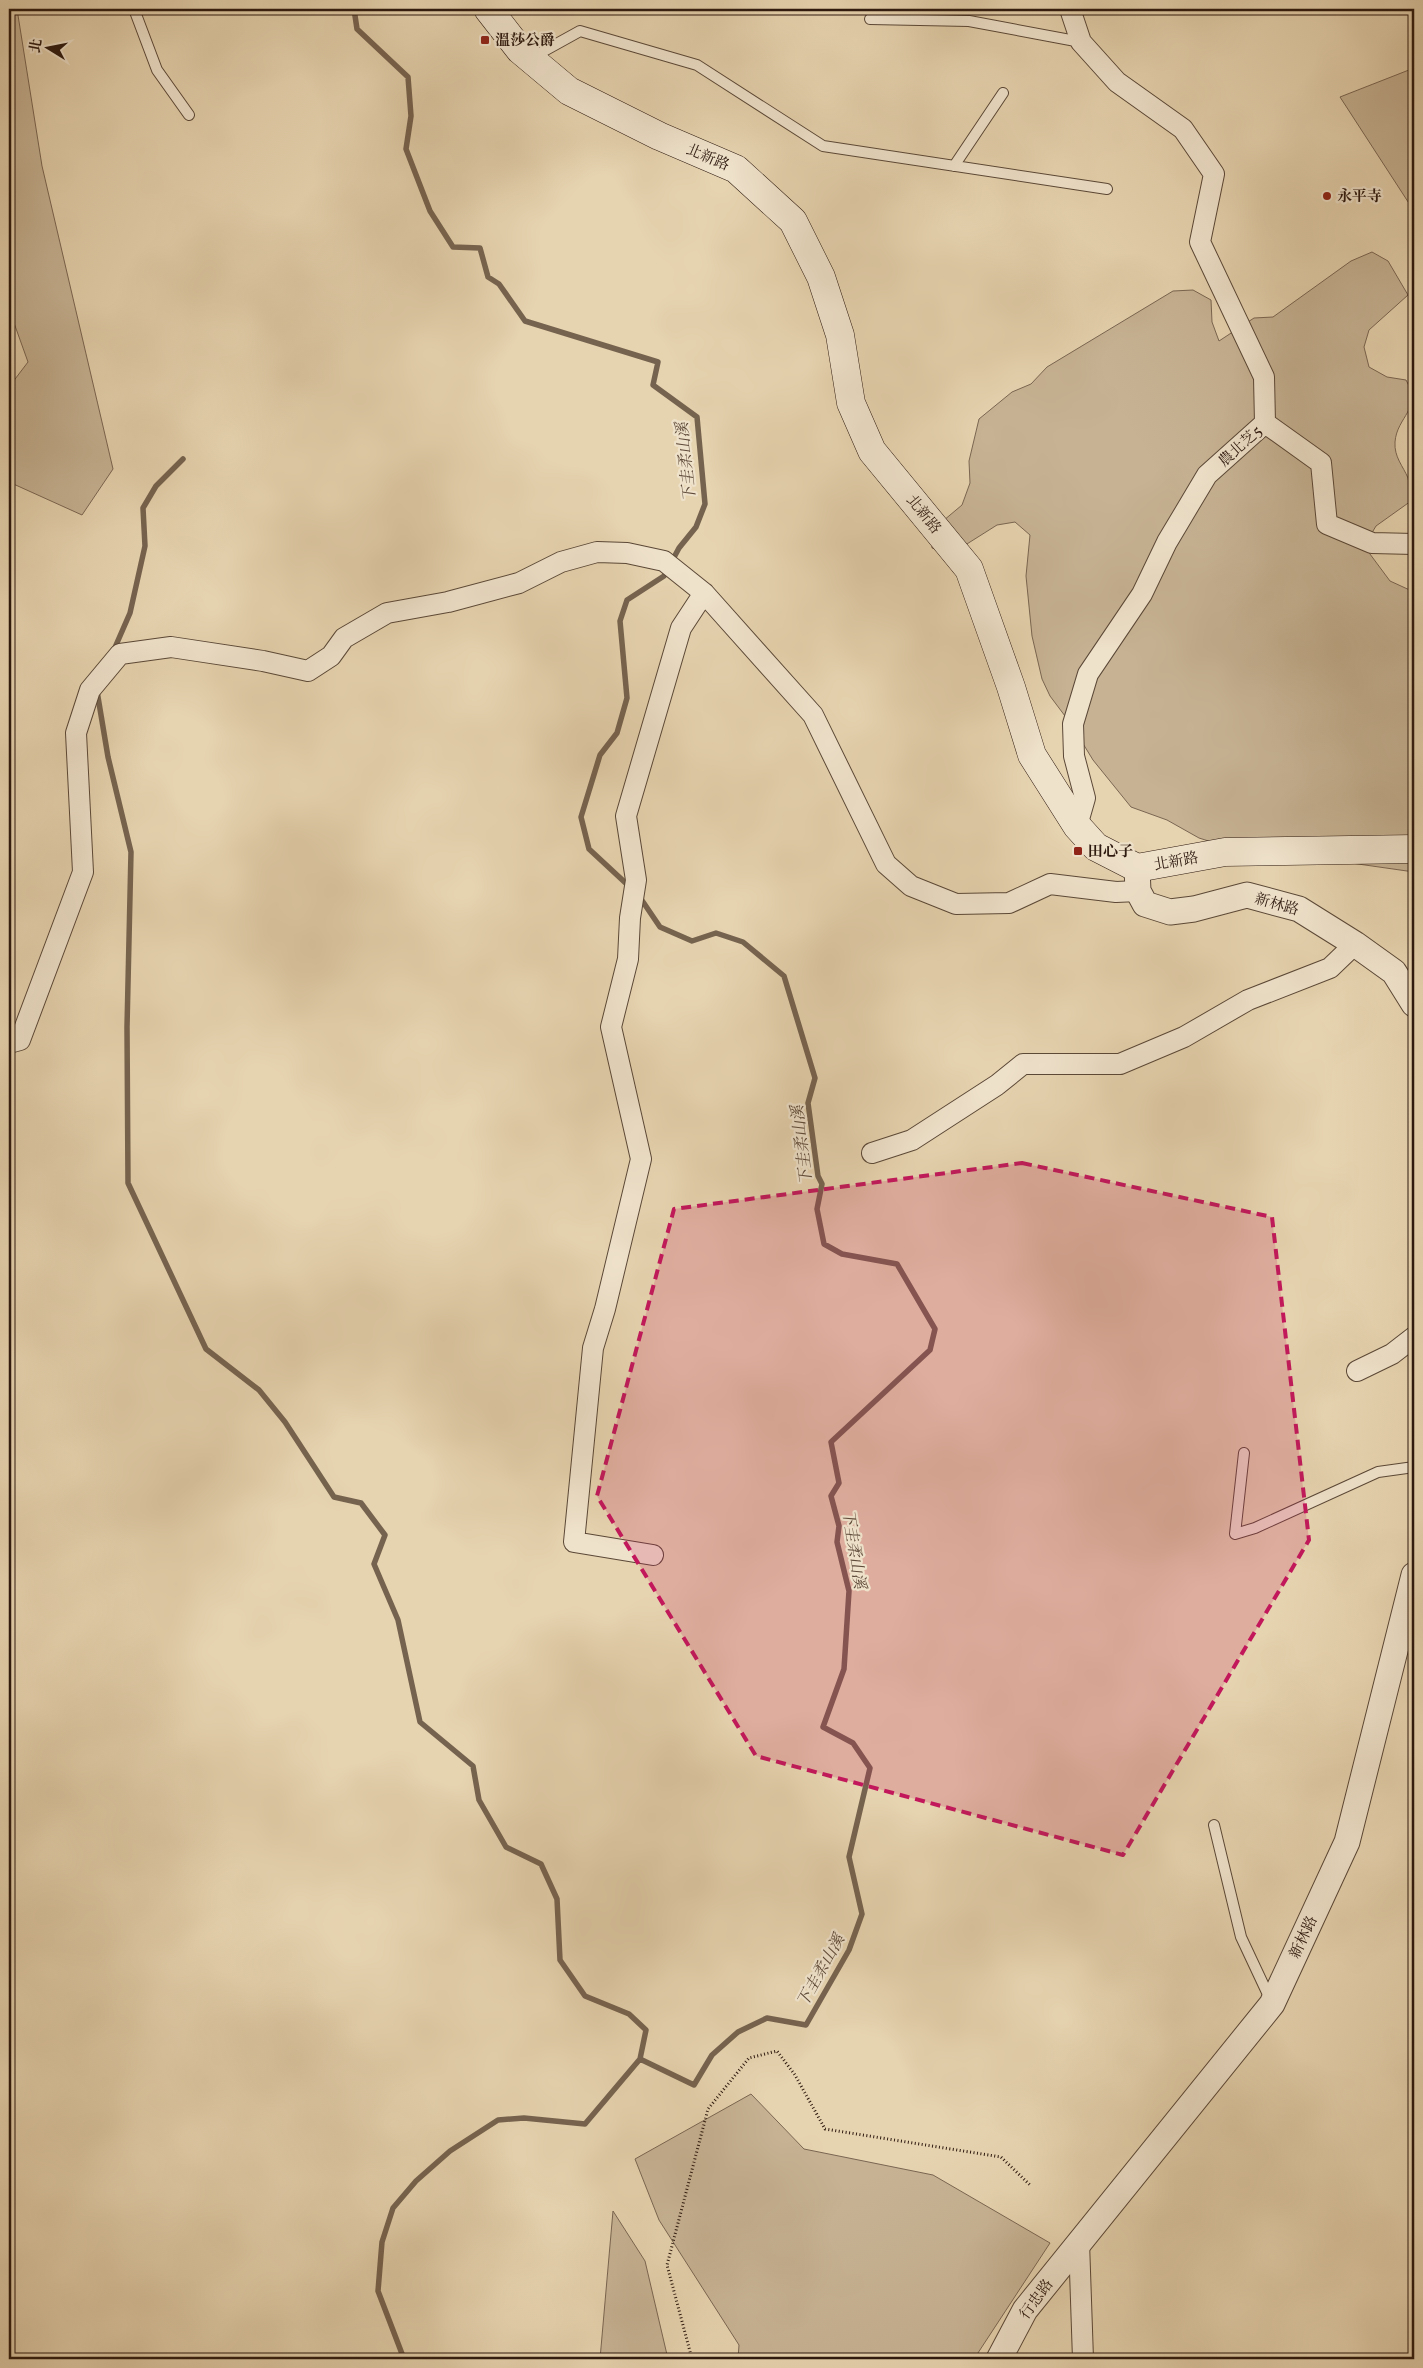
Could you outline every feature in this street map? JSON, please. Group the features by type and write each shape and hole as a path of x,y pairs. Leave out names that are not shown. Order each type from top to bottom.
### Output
{"main road":[{"name":"北新路","path":"488,9 520,50 569,91 659,136 736,169 793,221 821,277 840,334 851,403 872,451 969,569 1032,755 1077,826 1096,847 1138,879 1225,852 1414,849"}],"street":[{"name":"農北芝5","path":"1070,9 1081,42 1117,82 1183,129 1214,174 1200,242 1264,377 1265,423 1207,475 1168,542 1142,594 1088,674 1073,724 1074,756 1085,798 1077,826"},
{"path":"1265,423 1321,463 1327,524 1372,543 1414,544"},
{"path":"9,1043 20,1040 83,872 76,733 90,690 120,654 171,647 263,660 308,671 331,656 344,638 387,613 448,602 520,583 561,562 597,552 627,553 664,561 704,593 812,715 886,864 911,886 956,904 1009,903 1050,884 1116,892 1138,879"},
{"path":"653,1555 574,1542 593,1348 605,1309 641,1159 611,1028 628,959 630,918 636,880 626,816 681,628 704,593"},
{"name":"新林路","path":"1138,879 1145,904 1170,912 1194,909 1247,895 1300,908 1394,972 1414,1004"},
{"path":"872,1152 912,1140 997,1085 1023,1064 1120,1064 1184,1037 1248,1000 1330,968 1355,944"},
{"path":"1357,1371 1392,1354 1414,1337"},
{"name":"新林路","path":"1079,2242 1272,2004 1347,1842 1414,1574"},
{"path":"1079,2242 1083,2359"},
{"name":"行忠路","path":"999,2359 1025,2310 1079,2242"}],"lane":[{"path":"134,9 157,70 189,115"},
{"path":"870,19 969,21 1081,42"},
{"path":"530,58 580,32 697,65 823,146 1107,189"},
{"path":"954,166 1003,93"},
{"path":"1244,1453 1234,1534 1255,1528 1378,1472 1414,1467"},
{"path":"1214,1825 1241,1937 1272,2004"}],"path":[{"path":"692,2359 667,2265 708,2109 748,2058 776,2051 795,2075 825,2128 1001,2156 1030,2185"}],"highlighted area":[{"path":"1022,1163 1272,1217 1309,1540 1123,1855 756,1756 597,1496 674,1209"}],"shaded area":[{"path":"9,9 17,9 42,166 113,469 82,515 9,482 9,387 28,362 9,309"},
{"path":"1414,68 1414,211 1340,97"},
{"path":"1372,252 1388,261 1408,295 1369,330 1364,347 1369,367 1387,377 1406,380 1410,390 1411,406 1400,425 1395,447 1397,457 1408,478 1411,501 1376,526 1364,546 1390,581 1414,592 1414,872 1218,844 1199,838 1167,820 1131,807 1093,760 1071,724 1050,696 1042,679 1032,636 1026,576 1030,535 1015,522 997,525 951,554 932,548 931,531 962,505 970,483 969,461 979,419 1012,392 1031,384 1047,367 1173,291 1193,290 1211,300 1212,322 1219,341 1254,318 1273,317 1351,261"},
{"path":"751,2094 804,2149 933,2175 1050,2243 974,2359 738,2359 739,2345 659,2220 635,2159"},
{"path":"613,2211 645,2261 668,2359 600,2359"}],"waterway":[{"name":"下圭柔山溪","path":"354,9 357,29 408,77 411,116 406,149 430,211 453,247 480,248 488,277 499,284 525,321 658,362 653,385 697,417 705,504 696,527 679,548 664,576 627,600 620,621 627,698 617,733 600,755 581,817 589,849 631,888"},
{"path":"113,652 130,613 145,546 143,508 156,486 183,459"},
{"path":"97,691 108,757 131,852 127,1027 128,1183 206,1349 259,1390 285,1422 334,1497 361,1503 385,1535 374,1564 398,1620 420,1722 473,1766 479,1800 506,1847 541,1864 557,1899 560,1960 585,1996 629,2014 646,2030 640,2059"},
{"name":"下圭柔山溪","path":"404,2359 378,2291 382,2242 393,2208 416,2181 450,2151 498,2120 524,2118 585,2124 640,2059 694,2085 712,2055 738,2032 767,2018 806,2025 849,1950 862,1914 849,1857 870,1768 853,1743 823,1727 844,1669 849,1591 837,1542 839,1526 831,1496 839,1483 831,1442 930,1350 935,1329 897,1264 842,1254 824,1244 817,1209 822,1184 818,1176 808,1103 815,1078 784,976 743,942 716,933 692,941 660,927 639,896"}],"place":[{"name":"溫莎公爵","path":"485,40"},
{"name":"永平寺","path":"1327,196"},
{"name":"田心子","path":"1078,851"}]}
